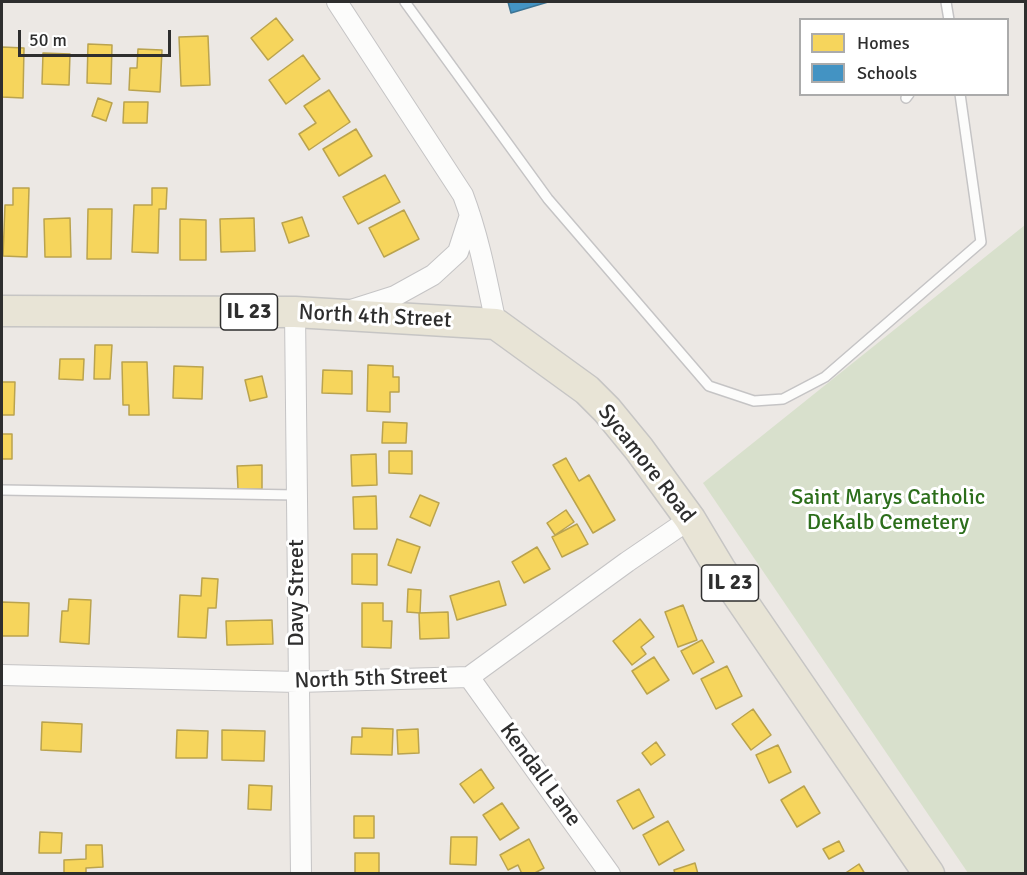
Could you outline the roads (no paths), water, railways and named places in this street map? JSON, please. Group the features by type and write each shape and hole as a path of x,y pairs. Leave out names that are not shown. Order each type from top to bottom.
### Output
{"main road":[{"name":"North 4th Street","path":"2,311 295,312 496,324"},
{"name":"Sycamore Road","path":"496,324 586,390 607,410 639,449 690,519 720,569 929,873"}],"street":[{"path":"337,2 462,195 485,270 496,324"},
{"path":"335,315 395,296 433,275 458,252 470,215"},
{"name":"Davy Street","path":"295,312 300,873"},
{"name":"North 5th Street","path":"2,675 298,682 469,677 690,519"},
{"name":"Kendall Lane","path":"469,677 610,873"}],"lane":[{"path":"405,2 548,199 709,386 754,400 783,399 825,377 981,242 960,96"},
{"path":"946,2 949,18"},
{"path":"2,490 296,495"}],"park label":[{"name":"Saint Marys Catholic DeKalb Cemetery","path":"888,510"}]}
